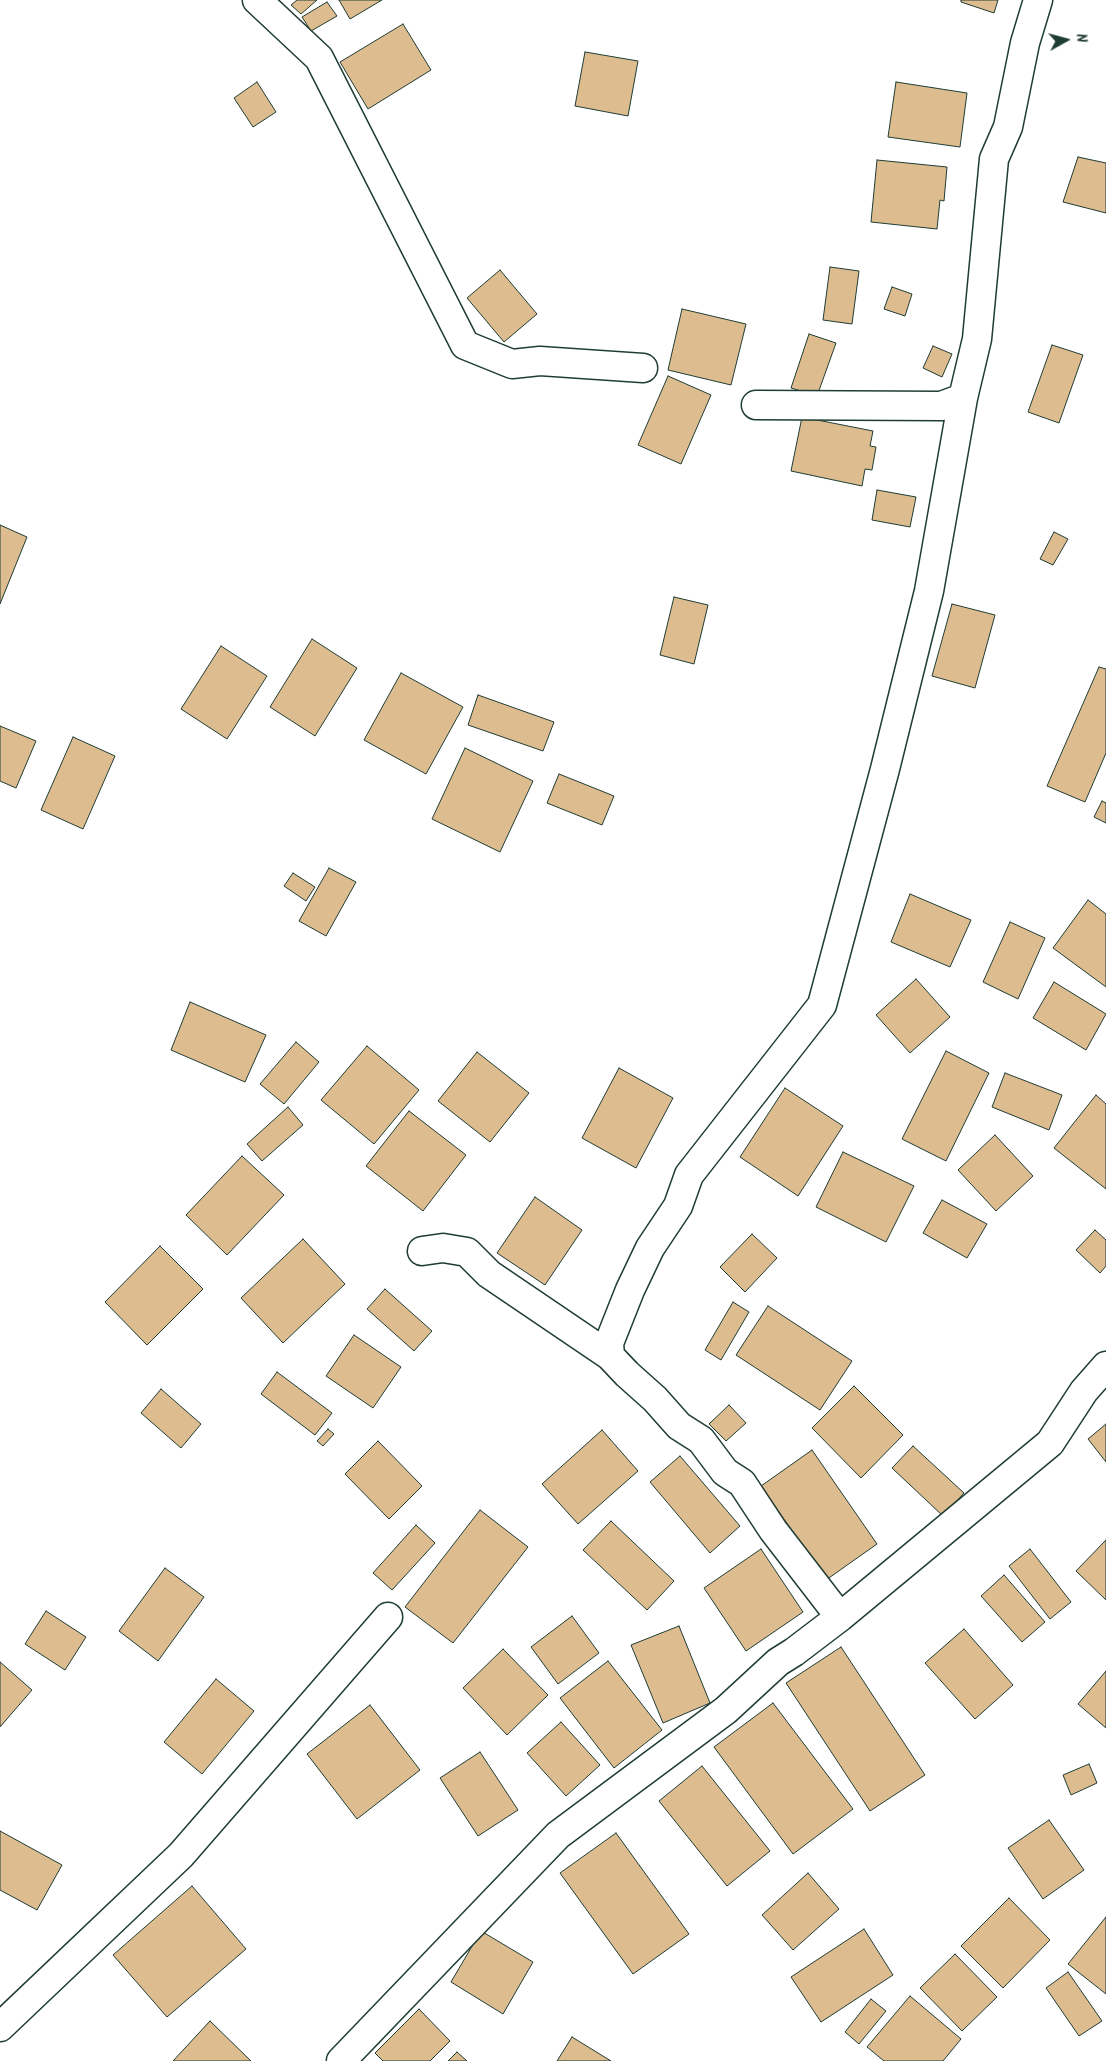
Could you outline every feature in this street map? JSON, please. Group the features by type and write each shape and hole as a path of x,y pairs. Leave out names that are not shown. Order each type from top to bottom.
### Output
{"street":[{"path":"257,0 319,58 465,345 512,364 540,361 642,368"},
{"path":"610,1356 609,1343 630,1290 650,1248 678,1206 689,1175 822,1005 885,769 929,591 963,398 977,339 994,159 1008,127 1025,43 1038,0"},
{"path":"756,405 941,406 963,398"},
{"path":"422,1252 443,1248 467,1252 489,1274 610,1356 655,1399 679,1426 701,1440 725,1472 742,1483 773,1530 840,1617"},
{"path":"340,2061 558,1835 726,1710 778,1662 840,1617 1050,1442 1084,1391 1106,1366"},
{"path":"0,2026 181,1855 388,1617"}],"building":[{"path":"297,0 317,0 301,14 291,5"},
{"path":"339,0 382,0 350,19"},
{"path":"961,0 998,0 994,13 961,2"},
{"path":"327,2 337,16 311,31 302,17"},
{"path":"403,24 431,70 368,109 340,62"},
{"path":"585,52 638,61 628,116 575,106"},
{"path":"257,82 276,112 253,127 234,98"},
{"path":"896,82 967,93 960,147 888,137"},
{"path":"1078,157 1106,163 1106,213 1063,202"},
{"path":"877,160 947,167 944,201 940,200 937,229 871,222"},
{"path":"830,267 859,271 852,324 823,320"},
{"path":"500,270 537,314 504,342 467,298"},
{"path":"892,287 912,294 905,316 884,309"},
{"path":"682,309 746,324 731,385 668,370"},
{"path":"809,334 836,343 817,396 791,388"},
{"path":"1052,345 1083,355 1059,423 1028,412"},
{"path":"933,346 952,354 942,377 923,368"},
{"path":"668,376 711,395 681,464 638,445"},
{"path":"802,417 873,431 870,446 876,447 872,470 865,469 862,486 791,471"},
{"path":"877,490 916,497 910,527 872,520"},
{"path":"0,525 27,537 0,604"},
{"path":"1054,532 1068,539 1053,565 1040,559"},
{"path":"674,597 708,605 694,664 660,655"},
{"path":"952,604 995,615 975,688 932,676"},
{"path":"312,639 357,668 315,736 270,707"},
{"path":"221,646 267,676 227,739 181,709"},
{"path":"1099,667 1106,669 1106,753 1085,802 1047,786"},
{"path":"401,673 463,707 426,774 364,740"},
{"path":"478,695 554,722 543,751 468,725"},
{"path":"0,726 36,741 16,788 0,781"},
{"path":"73,737 115,756 83,829 41,810"},
{"path":"465,748 533,781 500,852 432,819"},
{"path":"559,774 614,796 602,825 547,803"},
{"path":"1102,801 1106,803 1106,823 1094,817"},
{"path":"329,868 356,882 326,936 299,921"},
{"path":"293,873 315,887 306,901 284,886"},
{"path":"910,894 971,920 950,967 891,942"},
{"path":"1088,900 1106,914 1106,987 1053,948"},
{"path":"1010,922 1045,938 1018,999 983,982"},
{"path":"916,979 950,1017 910,1053 876,1015"},
{"path":"1054,982 1106,1014 1086,1050 1033,1018"},
{"path":"190,1002 266,1035 245,1082 171,1050"},
{"path":"296,1042 319,1062 284,1104 260,1084"},
{"path":"367,1046 419,1090 374,1144 321,1100"},
{"path":"946,1051 989,1073 946,1161 902,1139"},
{"path":"477,1052 529,1093 490,1142 438,1101"},
{"path":"619,1068 673,1098 636,1168 582,1138"},
{"path":"1005,1073 1062,1095 1049,1130 992,1107"},
{"path":"785,1088 843,1126 798,1196 740,1157"},
{"path":"1096,1095 1106,1104 1106,1189 1054,1148"},
{"path":"288,1107 303,1125 262,1161 247,1144"},
{"path":"409,1111 466,1155 423,1211 366,1166"},
{"path":"995,1135 1033,1176 996,1211 958,1170"},
{"path":"843,1152 914,1186 886,1242 816,1207"},
{"path":"242,1156 284,1195 227,1255 186,1215"},
{"path":"535,1197 582,1230 545,1285 497,1253"},
{"path":"942,1200 987,1224 967,1258 923,1233"},
{"path":"1095,1230 1106,1240 1106,1266 1100,1273 1076,1250"},
{"path":"752,1234 777,1258 745,1292 720,1267"},
{"path":"303,1239 345,1284 283,1343 241,1298"},
{"path":"160,1246 203,1289 147,1345 105,1302"},
{"path":"385,1289 432,1331 414,1351 367,1309"},
{"path":"733,1302 749,1312 721,1360 705,1350"},
{"path":"768,1306 852,1361 820,1410 736,1355"},
{"path":"354,1335 401,1367 373,1408 326,1376"},
{"path":"277,1372 332,1413 315,1435 261,1394"},
{"path":"854,1386 903,1435 861,1478 812,1428"},
{"path":"161,1389 201,1424 181,1448 141,1413"},
{"path":"729,1405 746,1423 726,1441 709,1424"},
{"path":"1106,1424 1106,1462 1088,1439"},
{"path":"328,1429 334,1434 323,1446 317,1441"},
{"path":"602,1430 638,1471 578,1524 542,1484"},
{"path":"378,1441 422,1486 389,1519 345,1474"},
{"path":"913,1446 964,1493 943,1516 892,1468"},
{"path":"812,1450 877,1544 826,1580 761,1486"},
{"path":"680,1456 740,1526 710,1553 650,1482"},
{"path":"480,1510 528,1547 453,1643 405,1607"},
{"path":"611,1521 674,1581 647,1610 583,1550"},
{"path":"416,1525 435,1543 392,1590 373,1573"},
{"path":"1106,1540 1106,1600 1076,1571"},
{"path":"761,1549 803,1612 746,1651 704,1588"},
{"path":"1030,1549 1071,1602 1050,1619 1009,1566"},
{"path":"165,1568 204,1597 158,1661 119,1631"},
{"path":"1004,1575 1045,1622 1022,1642 981,1596"},
{"path":"46,1611 86,1637 65,1670 25,1644"},
{"path":"572,1616 599,1653 558,1684 531,1647"},
{"path":"679,1626 710,1703 663,1723 631,1645"},
{"path":"964,1629 1013,1685 975,1719 925,1663"},
{"path":"841,1647 925,1775 870,1811 786,1683"},
{"path":"503,1649 548,1695 507,1735 463,1688"},
{"path":"608,1661 662,1730 614,1768 560,1698"},
{"path":"0,1662 32,1690 0,1727"},
{"path":"1106,1671 1106,1728 1078,1704"},
{"path":"216,1679 254,1711 202,1774 164,1742"},
{"path":"773,1703 853,1809 793,1854 714,1747"},
{"path":"370,1705 420,1770 357,1819 307,1754"},
{"path":"561,1722 600,1765 566,1796 527,1753"},
{"path":"480,1752 518,1810 478,1836 440,1778"},
{"path":"1089,1764 1097,1783 1071,1795 1063,1775"},
{"path":"702,1766 770,1851 727,1886 659,1801"},
{"path":"1049,1820 1084,1870 1043,1899 1008,1848"},
{"path":"0,1831 62,1865 37,1910 0,1890"},
{"path":"616,1833 689,1934 633,1974 560,1873"},
{"path":"808,1873 839,1909 793,1950 762,1915"},
{"path":"192,1886 246,1949 167,2017 113,1955"},
{"path":"1009,1898 1050,1940 1003,1988 961,1946"},
{"path":"1106,1917 1106,1994 1068,1964"},
{"path":"864,1929 893,1975 821,2022 791,1977"},
{"path":"481,1931 533,1962 503,2014 451,1982"},
{"path":"955,1954 997,1997 962,2031 920,1988"},
{"path":"1068,1972 1102,2021 1079,2036 1046,1988"},
{"path":"910,1996 961,2039 943,2061 884,2061 867,2047"},
{"path":"871,1999 886,2011 859,2044 845,2032"},
{"path":"419,2009 450,2041 430,2061 383,2061 375,2053"},
{"path":"210,2021 251,2061 173,2061"},
{"path":"572,2037 611,2061 557,2061"},
{"path":"457,2052 467,2061 448,2061"}]}
